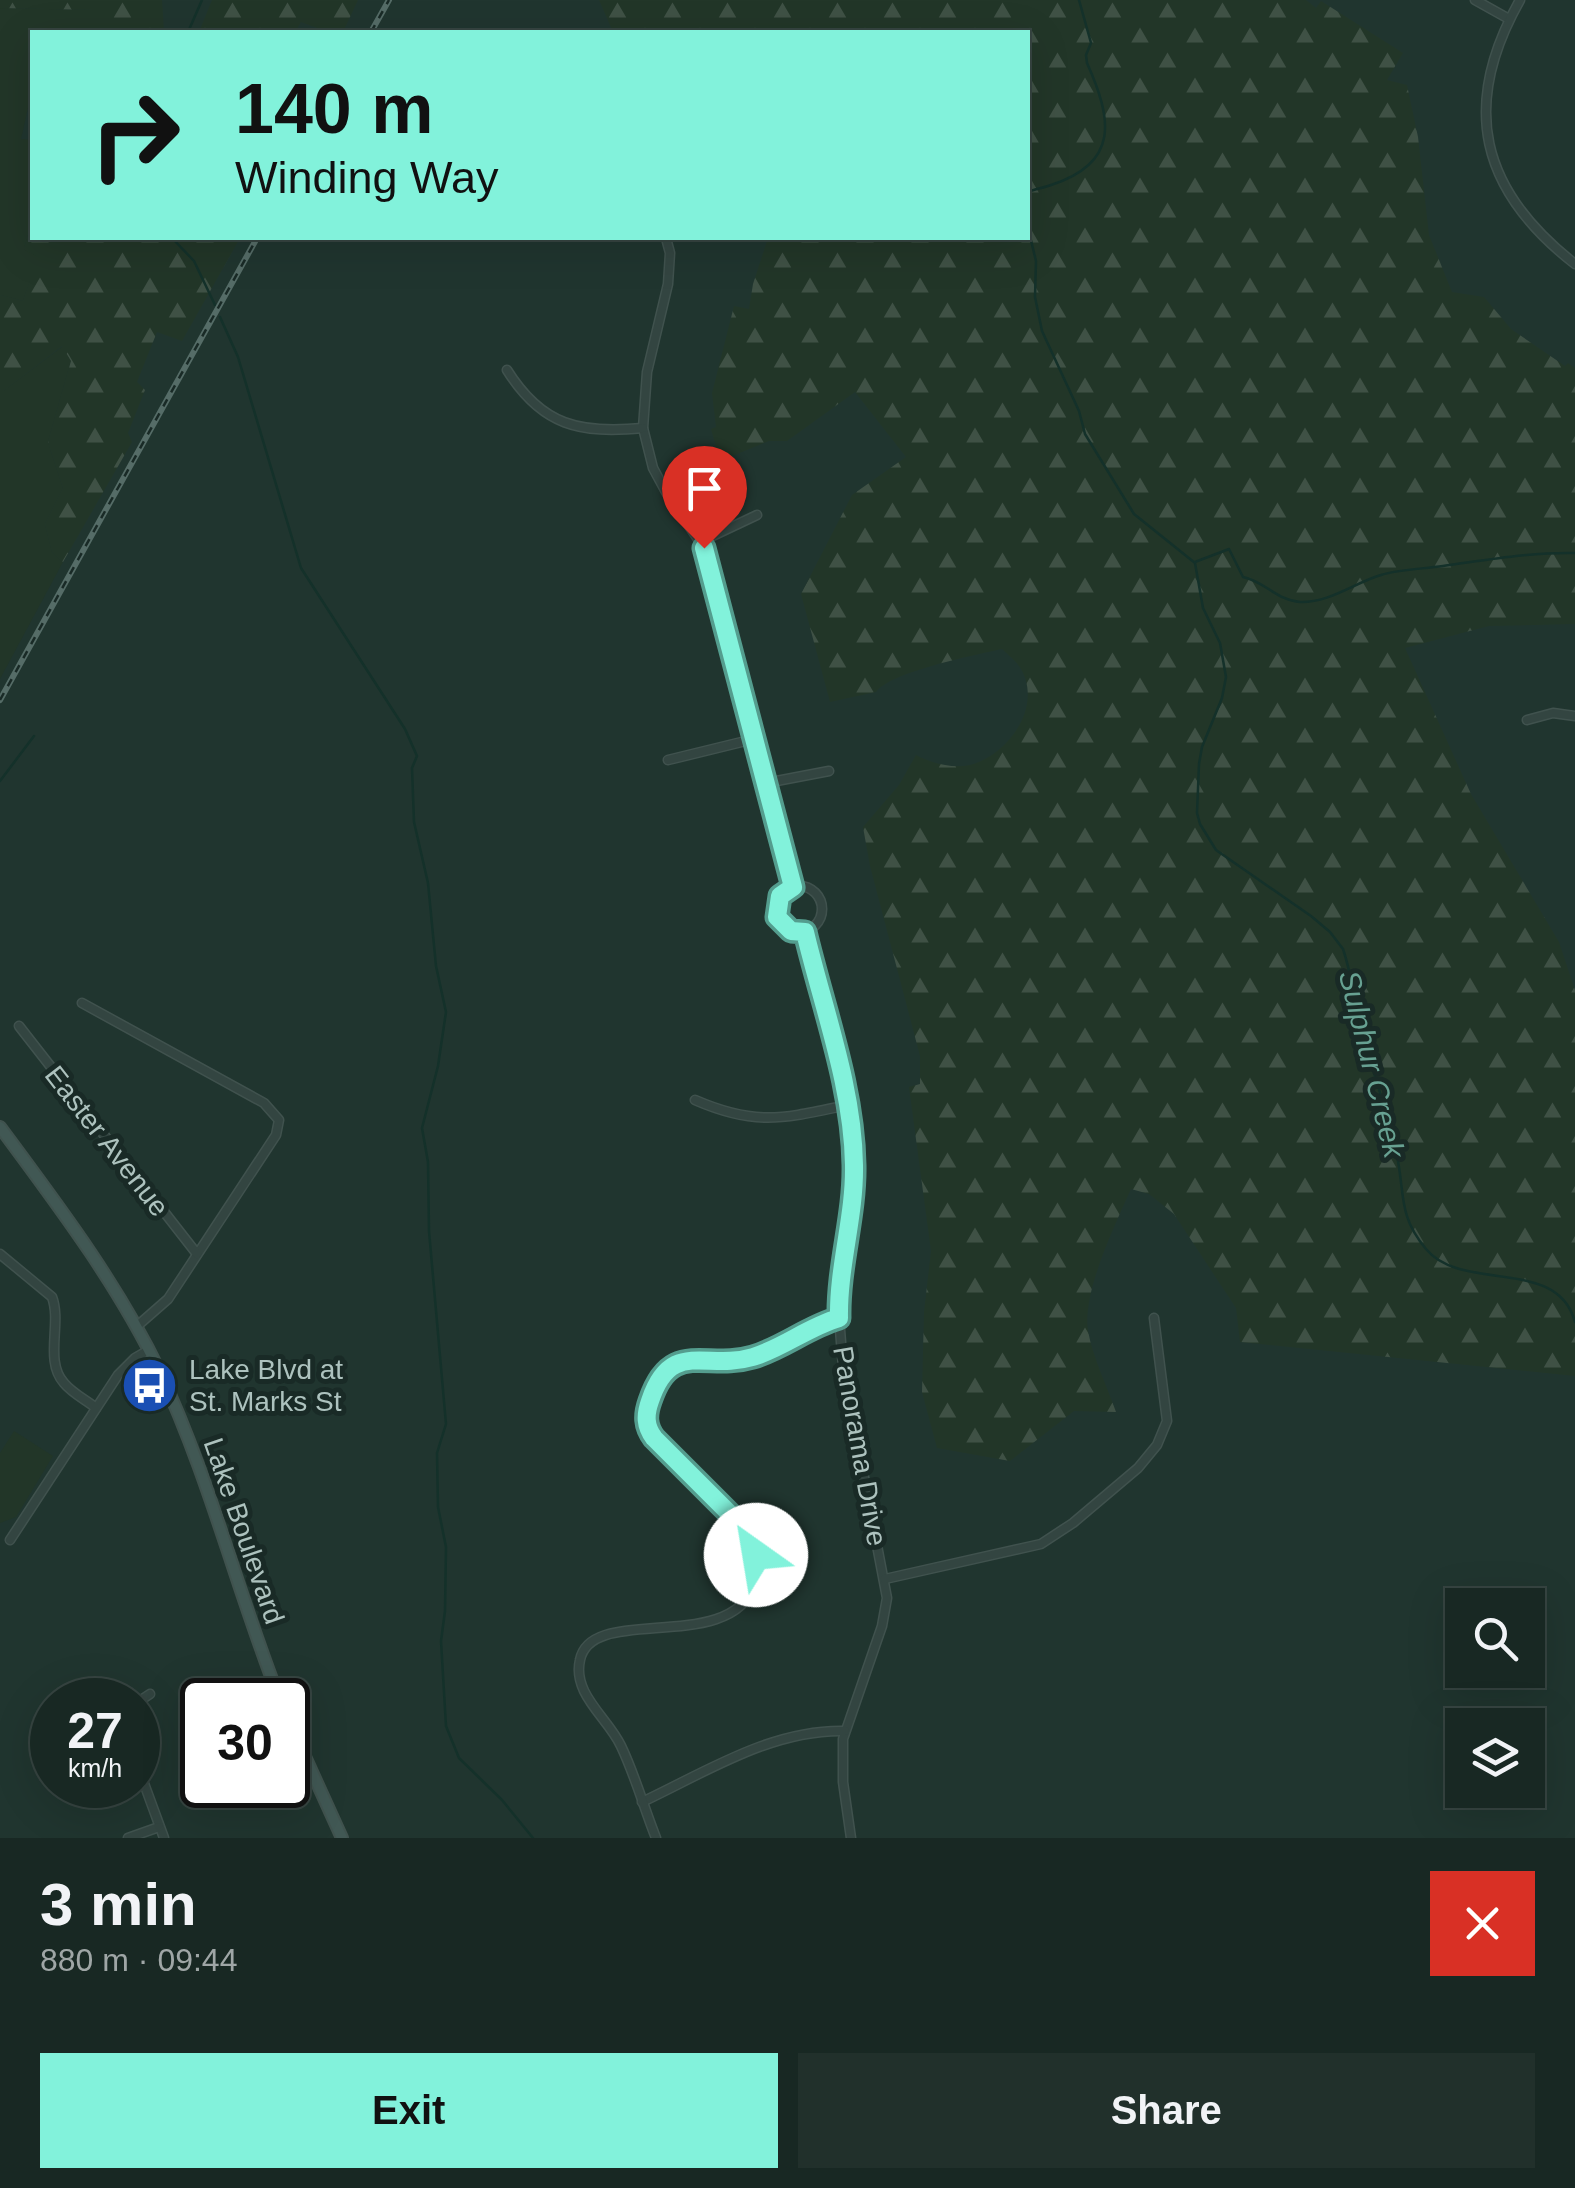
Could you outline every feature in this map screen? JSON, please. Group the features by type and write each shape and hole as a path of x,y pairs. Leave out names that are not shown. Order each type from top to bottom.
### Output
{"main road":[{"name":"Lake Boulevard","path":"0,1127 54,1199 148,1350 184,1430 272,1678"},
{"path":"310,1768 342,1838"}],"street":[{"path":"1475,0 1509,19"},
{"path":"1520,0 1496,45 1488,79 1486,118 1494,160 1503,184 1523,216 1575,264"},
{"name":"Panorama Drive","path":"667,240 670,252 668,284 647,372 643,428 654,468 666,492 702,542 793,887"},
{"path":"506,370 526,397 558,421 587,429 643,428"},
{"path":"702,542 757,516"},
{"path":"1526,720 1553,713 1575,716"},
{"path":"668,760 754,739"},
{"path":"766,782 829,771"},
{"name":"Panorama Drive","path":"793,887 814,891 822,904 820,919 805,932 791,931 777,917 780,896 793,887"},
{"name":"Panorama Drive","path":"805,932 848,1105 854,1166 838,1292 839,1318 855,1437 885,1578 884,1616 844,1731 842,1782 851,1838"},
{"path":"82,1003 264,1103 279,1120 276,1135 165,1304 136,1327"},
{"name":"Easter Avenue","path":"19,1026 196,1254"},
{"path":"696,1100 732,1115 755,1119 848,1105"},
{"path":"0,1254 52,1297 60,1376 66,1386 96,1408"},
{"path":"656,1838 620,1743 582,1688 579,1668 584,1648 596,1637 612,1632 679,1628 722,1615 742,1604 750,1594 757,1563 745,1529 648,1431 646,1414 650,1400 664,1372 681,1360 752,1357 812,1326 839,1318"},
{"path":"885,1578 1040,1544 1073,1523 1138,1468 1157,1445 1167,1421 1154,1318"},
{"path":"10,1540 118,1374 148,1350"},
{"path":"642,1802 779,1739 817,1730 844,1731"},
{"path":"152,1808 164,1838"},
{"path":"128,1838 159,1827"}],"green space":[{"path":"0,0 162,0 164,30 100,30 97,10 0,8"},
{"path":"212,0 358,0 344,30 323,30 301,22 296,30 200,30"},
{"path":"599,0 1306,0 1316,8 1321,1 1403,53 1387,80 1407,85 1418,137 1429,235 1452,292 1484,297 1511,329 1565,366 1568,363 1575,368 1575,624 1489,626 1405,648 1471,794 1559,942 1575,990 1575,1376 1240,1342 1236,1308 1174,1214 1149,1194 1131,1189 1101,1259 1087,1315 1093,1351 1116,1412 1074,1411 1010,1461 937,1448 922,1392 924,1312 931,1251 909,1087 920,1084 920,1056 863,827 899,785 916,755 928,761 963,766 998,751 1019,726 1025,711 1026,681 1002,649 934,665 898,678 876,692 830,702 801,594 852,495 906,457 855,392 787,441 769,441 720,461 711,429 716,427 712,393 734,306 749,309 767,240 1030,240 1030,30 612,30"},
{"path":"0,8 98,10 100,30 30,30 30,99 21,139 30,140 30,229 24,249 39,257 23,301 0,295"},
{"path":"30,229 30,240 239,240 182,341 157,332 137,382 145,390 128,433 132,442 63,562 52,552 45,524 63,488 48,442 71,361 62,346 2,392 0,389 0,295 23,301 38,257 24,249"},
{"path":"63,346 71,361 48,442 63,488 45,524 52,552 63,562 0,679 0,389 3,391"},
{"path":"14,1431 53,1456 16,1517 0,1523 0,1453"}],"waterway":[{"path":"189,30 202,0"},
{"name":"Sulphur Creek","path":"1030,191 1073,176 1089,165 1104,137 1102,103 1087,63 1091,43 1079,0"},
{"name":"Sulphur Creek","path":"1030,236 1042,331 1079,411 1085,434 1134,514 1195,563 1203,608 1220,643 1226,677 1222,698 1202,747 1197,813 1200,824 1216,850 1311,916 1343,949 1397,1156 1407,1215 1426,1249 1442,1262 1462,1270 1549,1289 1565,1302 1575,1322"},
{"path":"174,240 194,261 215,305"},
{"path":"220,317 238,357 301,568 405,729 417,756 412,768 414,822 428,883 436,966 446,1012 438,1066 422,1128 428,1162 429,1231 446,1424 437,1453 438,1507 446,1547 441,1641 446,1726 459,1758 502,1800 533,1838"},
{"path":"1195,562 1229,549 1243,577 1300,602 1321,599 1396,571 1575,553"},
{"path":"0,781 34,736"}],"railway":[{"path":"372,30 389,0"},
{"path":"0,700 256,240"}],"place":[{"name":"Lake Blvd at St. Marks St","path":"150,1385"}],"route":[{"path":"704,548 793,887 780,896 777,917 791,931 805,932 848,1105 854,1166 838,1292 839,1318 812,1326 752,1357 686,1359 674,1363 660,1376 646,1414 648,1431 659,1446 699,1480 745,1529 756,1555"}]}
